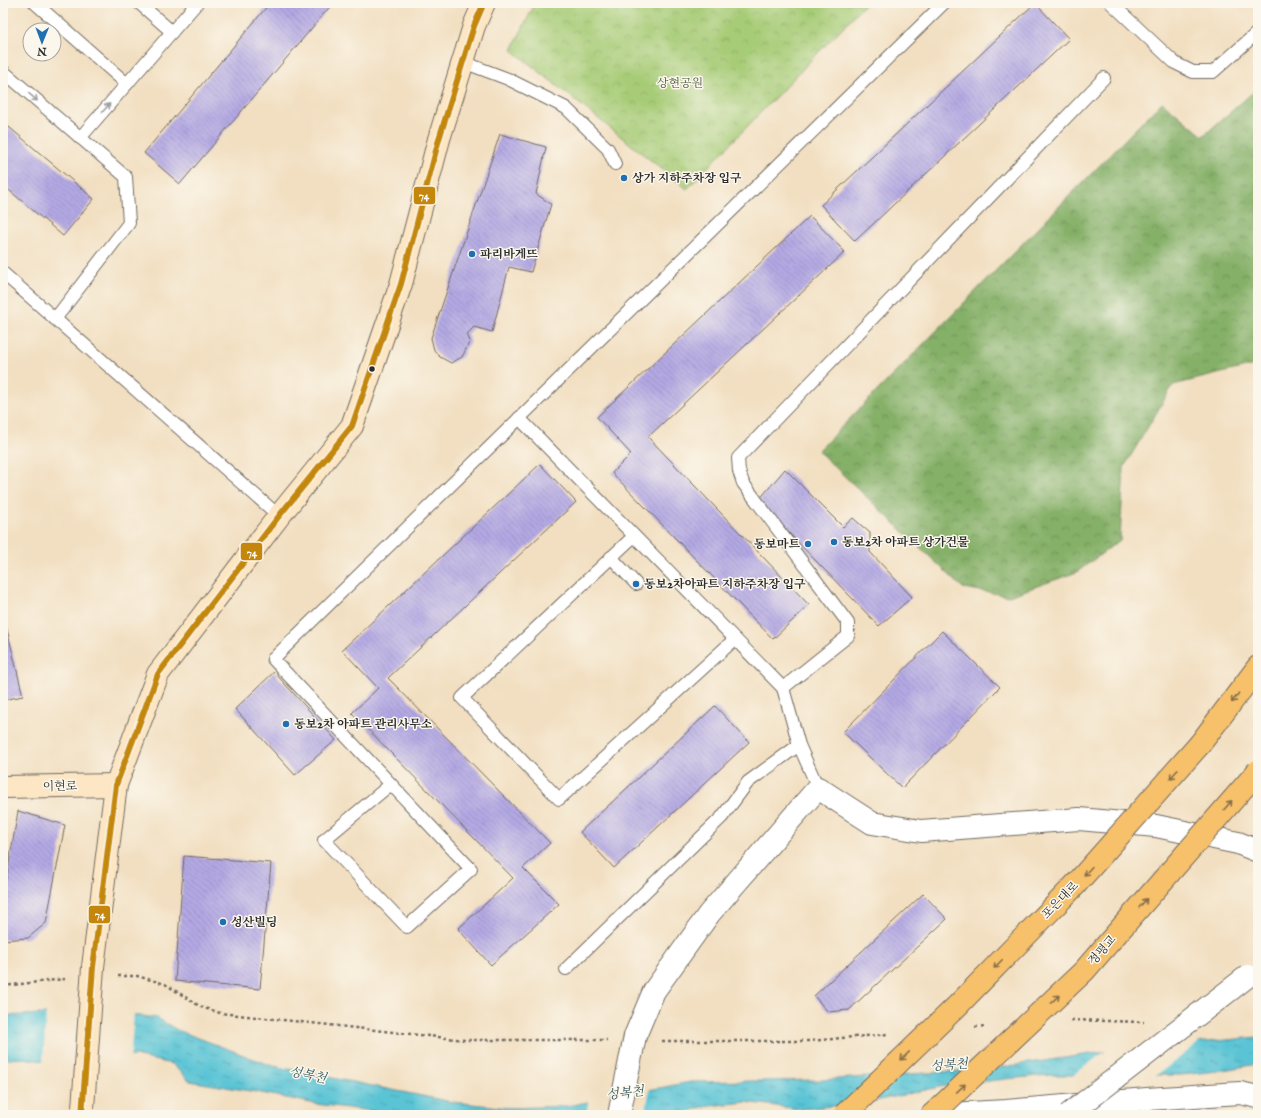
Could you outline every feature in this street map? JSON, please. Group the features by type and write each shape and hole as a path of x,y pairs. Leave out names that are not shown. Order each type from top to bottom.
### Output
{"main road":[{"name":"포은대로","path":"844,1115 957,1006 1076,884 1200,744 1258,667"},
{"name":"정평교","path":"932,1115 1084,972 1258,771"}],"street":[{"path":"83,1111 93,967 116,785 158,674 279,516 352,426 401,284 439,139 474,26 484,3"},
{"name":"이현로","path":"3,787 116,785"},
{"path":"619,1115 635,1036 654,991 709,914 818,788 872,823 921,831 1079,819 1156,826 1238,843 1258,851"},
{"path":"1068,1115 1253,972"},
{"path":"932,1115 1006,1111 1240,1093 1258,1097"}],"lane":[{"path":"35,3 127,84"},
{"path":"139,3 172,32"},
{"path":"80,138 197,3"},
{"path":"391,784 324,840 407,927 471,869 391,784 273,659 944,3"},
{"path":"1111,3 1175,63 1193,72 1213,72 1258,32"},
{"path":"463,62 508,78 566,108 608,149 616,164"},
{"path":"3,71 126,177 129,224 55,319"},
{"path":"783,688 848,636 848,622 743,483 739,471 738,458 1104,78"},
{"path":"3,273 279,516"},
{"path":"519,418 783,688 799,745 818,788"},
{"path":"634,536 462,698 559,799 734,639"},
{"path":"611,557 636,584"},
{"path":"566,969 722,817 748,782 799,745"}],"green space":[{"name":"상현공원","path":"535,3 866,3 687,189 512,50"},
{"path":"1258,88 1258,364 1173,385 1124,467 1120,540 1077,572 1009,596 963,588 818,451 1162,102 1203,136"}],"water":[{"name":"성복천","path":"43,1014 143,1016 157,1018 177,1030 273,1066 452,1102 510,1108 567,1106 690,1082 821,1080 989,1069 1111,1051 1258,1037 1258,1064 1181,1075 1050,1075 1005,1079 939,1087 866,1103 800,1109 745,1102 701,1107 677,1115 405,1115 316,1104 190,1081 172,1064 135,1056 62,1064 24,1058 3,1059 3,1016"}],"pier":[{"path":"46,1012 134,1014 130,1059 62,1066 43,1063"},
{"path":"1201,1041 1154,1077 1071,1077 1107,1050"},
{"path":"650,1088 645,1115 586,1115 589,1099"}],"building":[{"path":"270,3 333,3 180,184 144,153"},
{"path":"1035,3 1069,39 855,241 821,205"},
{"path":"3,122 94,199 63,236 3,185"},
{"path":"500,134 546,147 536,194 551,204 531,272 509,267 492,332 474,327 467,334 470,341 462,357 451,363 440,357 434,350 431,338"},
{"path":"810,216 845,252 648,437 809,605 773,639 612,473 631,454 597,417"},
{"path":"540,464 576,502 388,678 550,843 523,868 559,904 491,965 458,929 513,878 352,713 378,688 342,650"},
{"name":"동보2차 아파트 상가건물","path":"785,469 843,527 853,518 870,533 870,552 912,597 879,626 758,501"},
{"path":"6,625 23,696 3,700 3,626"},
{"path":"942,631 1000,687 902,788 843,732"},
{"name":"동보2차 아파트 관리사무소","path":"274,672 336,740 295,775 235,709"},
{"path":"715,706 749,742 614,868 580,832"},
{"path":"18,811 65,825 46,923 28,938 3,940 3,881 6,881"},
{"name":"성산빌딩","path":"184,856 271,863 260,989 175,981"},
{"path":"923,894 947,919 849,1010 828,1012 814,996"}],"transit line":[{"name":"74","path":"82,1115 93,967 116,785 158,674 279,516 352,426 401,284 439,139 474,26 484,3"}],"place":[{"name":"상가 지하주차장 입구","path":"624,178"},
{"name":"파리바게뜨","path":"472,254"},
{"name":"동보2차 아파트 상가건물","path":"834,542"},
{"name":"동보마트","path":"808,544"},
{"name":"동보2차아파트 지하주차장 입구","path":"636,584"},
{"name":"동보2차 아파트 관리사무소","path":"286,724"},
{"name":"성산빌딩","path":"223,922"}]}
